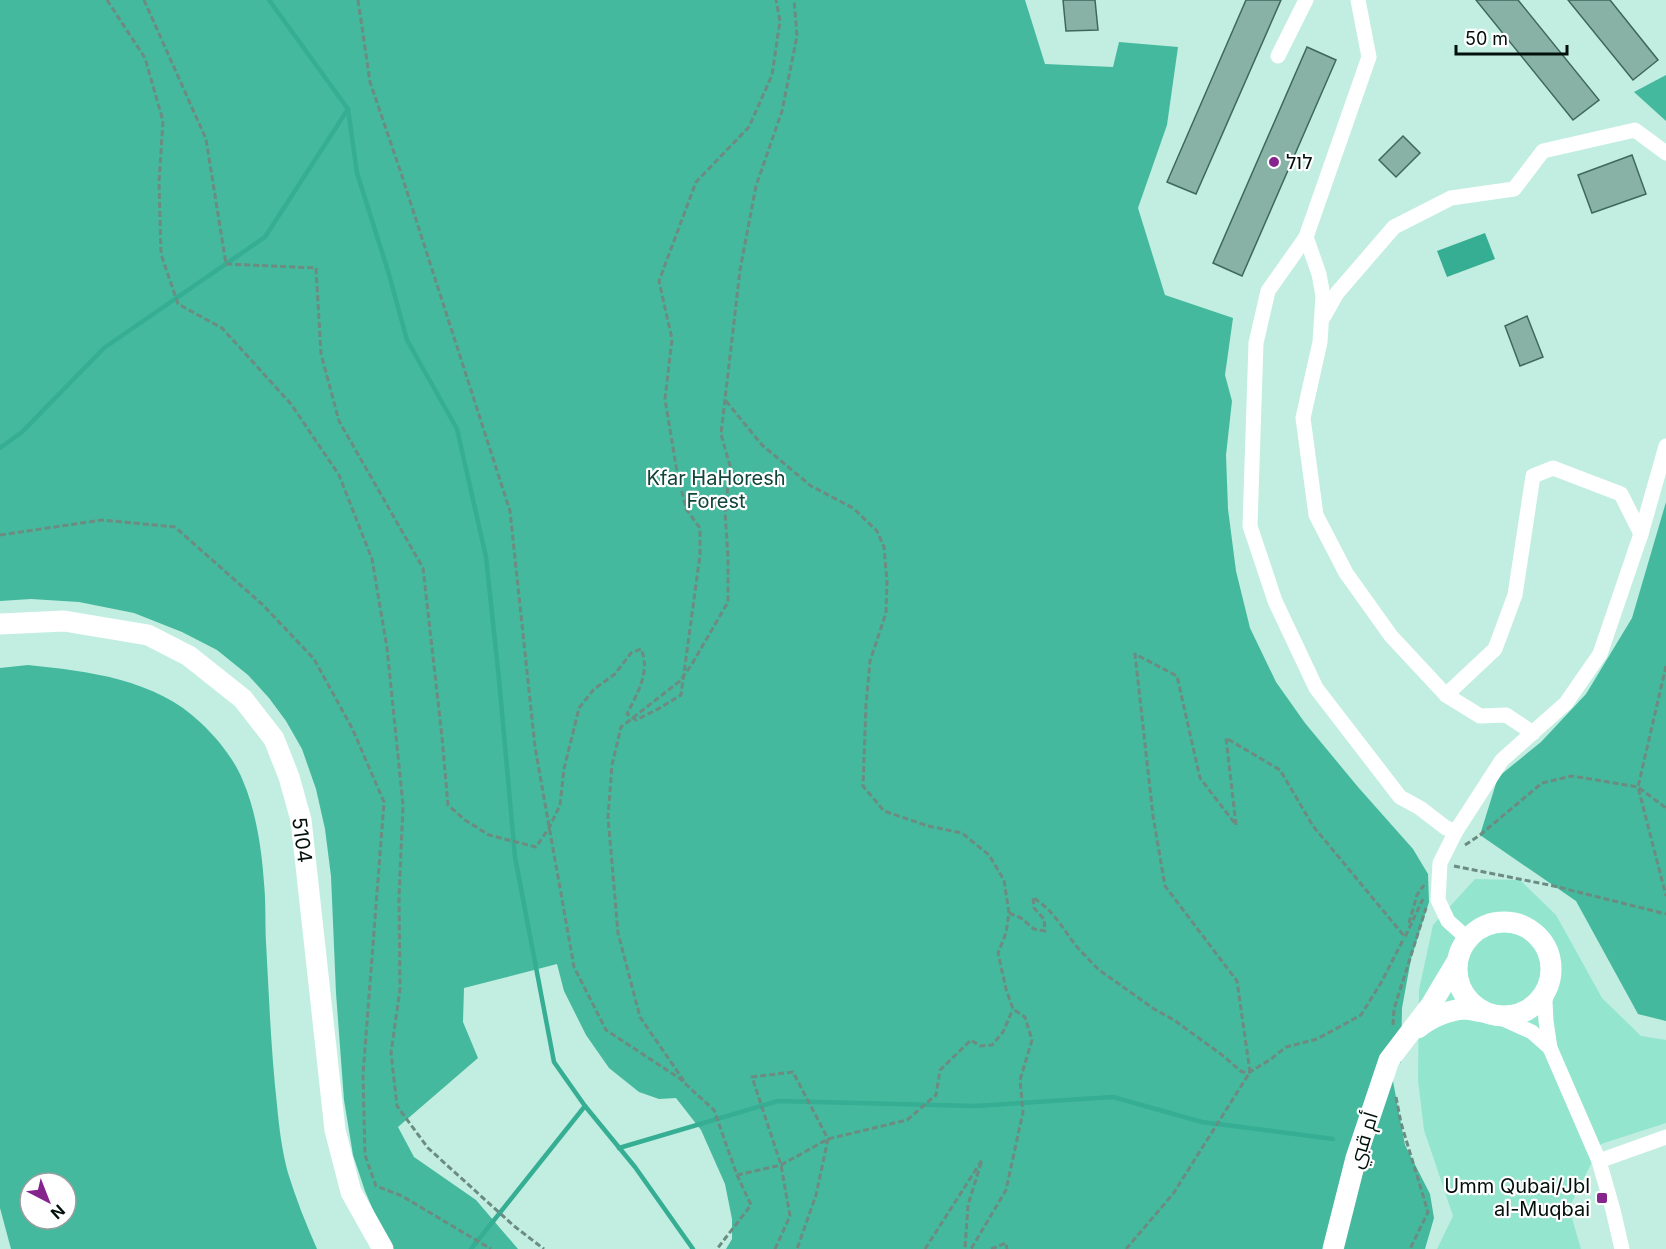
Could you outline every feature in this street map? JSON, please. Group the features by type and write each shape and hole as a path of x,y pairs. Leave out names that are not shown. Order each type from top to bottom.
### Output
{"street":[{"path":"1278,56 1306,0"},
{"path":"1358,0 1369,57 1306,237 1268,291 1256,343 1250,526 1275,602 1316,688 1400,797 1420,808 1446,828 1456,831"},
{"path":"1321,321 1337,293 1394,227 1451,198 1514,189 1543,151 1635,130 1666,153"},
{"path":"1306,237 1323,296 1320,342 1303,418 1316,515 1346,573 1391,636 1446,695 1480,716 1506,715 1533,733"},
{"path":"1468,939 1448,921 1438,900 1440,863 1456,831 1502,760 1566,703 1600,654 1641,534 1666,446"},
{"path":"1446,695 1495,649 1515,595 1533,476 1552,468 1621,494 1641,534"},
{"name":"5104","path":"0,624 64,621 148,635 189,656 243,699 274,739 290,777 301,820 335,1130 351,1192 383,1249"},
{"path":"1550,981 1543,996 1531,1008 1516,1015 1491,1014 1474,1007 1463,995 1457,979 1456,963 1468,939 1486,925 1502,921 1519,923 1543,941 1550,956 1551,973 1550,981 1545,1001 1550,1047 1599,1161 1622,1249"},
{"name":"أم قبي","path":"1333,1249 1356,1158 1389,1060 1431,1005 1456,963"},
{"name":"أم قبي","path":"1406,1038 1427,1021 1463,1009 1491,1014 1532,1032 1550,1047"},
{"path":"1599,1161 1666,1137"}],"path":[{"path":"107,0 145,58 163,121 159,182 161,254 178,304 222,328 291,404 339,476 372,559 387,648 402,805 399,897 400,989 391,1053 397,1106 428,1148 514,1226 544,1249"},
{"path":"144,0 206,139 226,264 316,268 321,354 339,422 423,568 448,805 465,820 489,835 537,847 560,805 564,769 579,708 594,689 615,674 631,653 641,649 645,658 642,682 627,714 636,720 681,694 700,555 700,528 686,509 666,410 665,399 672,339 659,281 696,182 749,127 771,75 780,21 776,0"},
{"path":"358,0 370,82 510,511 535,747 574,967 606,1030 679,1078 714,1110 737,1175 751,1205 717,1249"},
{"path":"688,1087 640,1017 618,933 608,817 612,765 621,727 680,681 728,602 725,513 730,466 721,434 740,270 754,197 782,111 797,36 794,0"},
{"path":"726,401 762,445 811,486 853,508 877,531 884,547 887,581 886,614 870,661 863,786 884,811 928,826 962,833 989,855 1004,880 1009,913 1006,933 998,953 1013,1009 1025,1017 1032,1041 1020,1080 1023,1112 1006,1190 971,1249"},
{"path":"1250,1072 1237,981 1165,886 1152,816 1135,654 1177,676 1200,778 1236,825 1226,738 1280,770 1313,826 1405,937"},
{"path":"1666,666 1638,787 1666,896"},
{"path":"1464,847 1542,783 1572,776 1638,787 1666,808"},
{"path":"1405,937 1417,895 1440,863 1554,886 1666,914"},
{"path":"1126,1249 1173,1194 1250,1072 1286,1047 1317,1039 1361,1015 1382,981 1425,895"},
{"path":"1009,913 1021,918 1034,929 1046,931 1044,919 1034,908 1033,897 1059,922 1076,946 1098,969 1154,1010 1174,1020 1242,1072 1250,1072"},
{"path":"737,1175 781,1165 828,1139 907,1120 936,1095 940,1070 971,1040 980,1046 992,1046 1003,1032 1013,1009"},
{"path":"776,1249 790,1216 781,1165 752,1077 793,1072 828,1139 816,1195 796,1249"},
{"path":"925,1249 982,1160 968,1205 965,1249"},
{"path":"991,1249 1006,1242 1007,1249"}],"shaded area":[{"path":"1485,233 1495,259 1447,277 1437,251"},
{"path":"1475,879 1520,880 1556,915 1602,998 1641,1036 1666,1040 1666,1123 1601,1144 1569,1208 1581,1249 1437,1249 1453,1216 1424,1130 1418,1080 1419,990 1433,925"}],"green space":[{"name":"Kfar HaHoresh Forest","path":"0,0 1025,0 1045,64 1113,67 1119,42 1178,47 1167,125 1138,208 1165,295 1233,318 1225,375 1232,401 1226,455 1228,509 1236,571 1250,628 1276,682 1305,723 1413,849 1428,874 1429,902 1411,959 1402,1008 1401,1063 1389,1060 1405,1145 1430,1194 1434,1218 1425,1249 726,1249 732,1239 732,1219 725,1184 701,1130 676,1098 659,1099 639,1092 609,1068 586,1035 564,991 557,964 464,988 463,1022 478,1058 398,1127 414,1157 476,1200 518,1249 392,1249 365,1191 353,1155 344,1100 331,876 325,829 316,789 302,749 286,721 248,675 217,650 182,632 134,613 79,602 31,599 0,601"},
{"path":"1666,75 1666,121 1634,92"},
{"path":"1666,502 1666,1021 1638,1014 1576,901 1480,835 1498,777 1541,742 1586,694 1632,618"},
{"path":"28,665 97,674 142,687 163,696 183,708 219,742 243,781 258,831 262,858 272,1044 282,1148 294,1192 317,1249 11,1249 0,1208 0,668"}],"building":[{"path":"1063,0 1095,0 1098,30 1066,31"},
{"path":"1246,0 1281,0 1196,194 1167,182"},
{"path":"1476,0 1518,0 1599,100 1573,120"},
{"path":"1568,0 1610,0 1658,60 1633,80"},
{"name":"לול","path":"1307,47 1336,60 1242,276 1213,263"},
{"path":"1403,136 1420,153 1396,177 1379,160"},
{"path":"1632,155 1646,194 1592,213 1578,175"},
{"path":"1527,316 1543,357 1520,366 1505,326"}],"waterway":[{"path":"269,0 348,109 357,173 407,340 457,429 486,557 515,857 554,1062 585,1106 635,1167 693,1249"},
{"path":"0,448 22,432 104,348 265,237 348,109"},
{"path":"619,1148 778,1101 975,1106 1113,1097 1202,1122 1333,1139"},
{"path":"471,1249 585,1106"}],"place":[{"name":"לול","path":"1274,162"},
{"name":"Umm Qubai/Jbl al-Muqbai","path":"1602,1198"}]}
